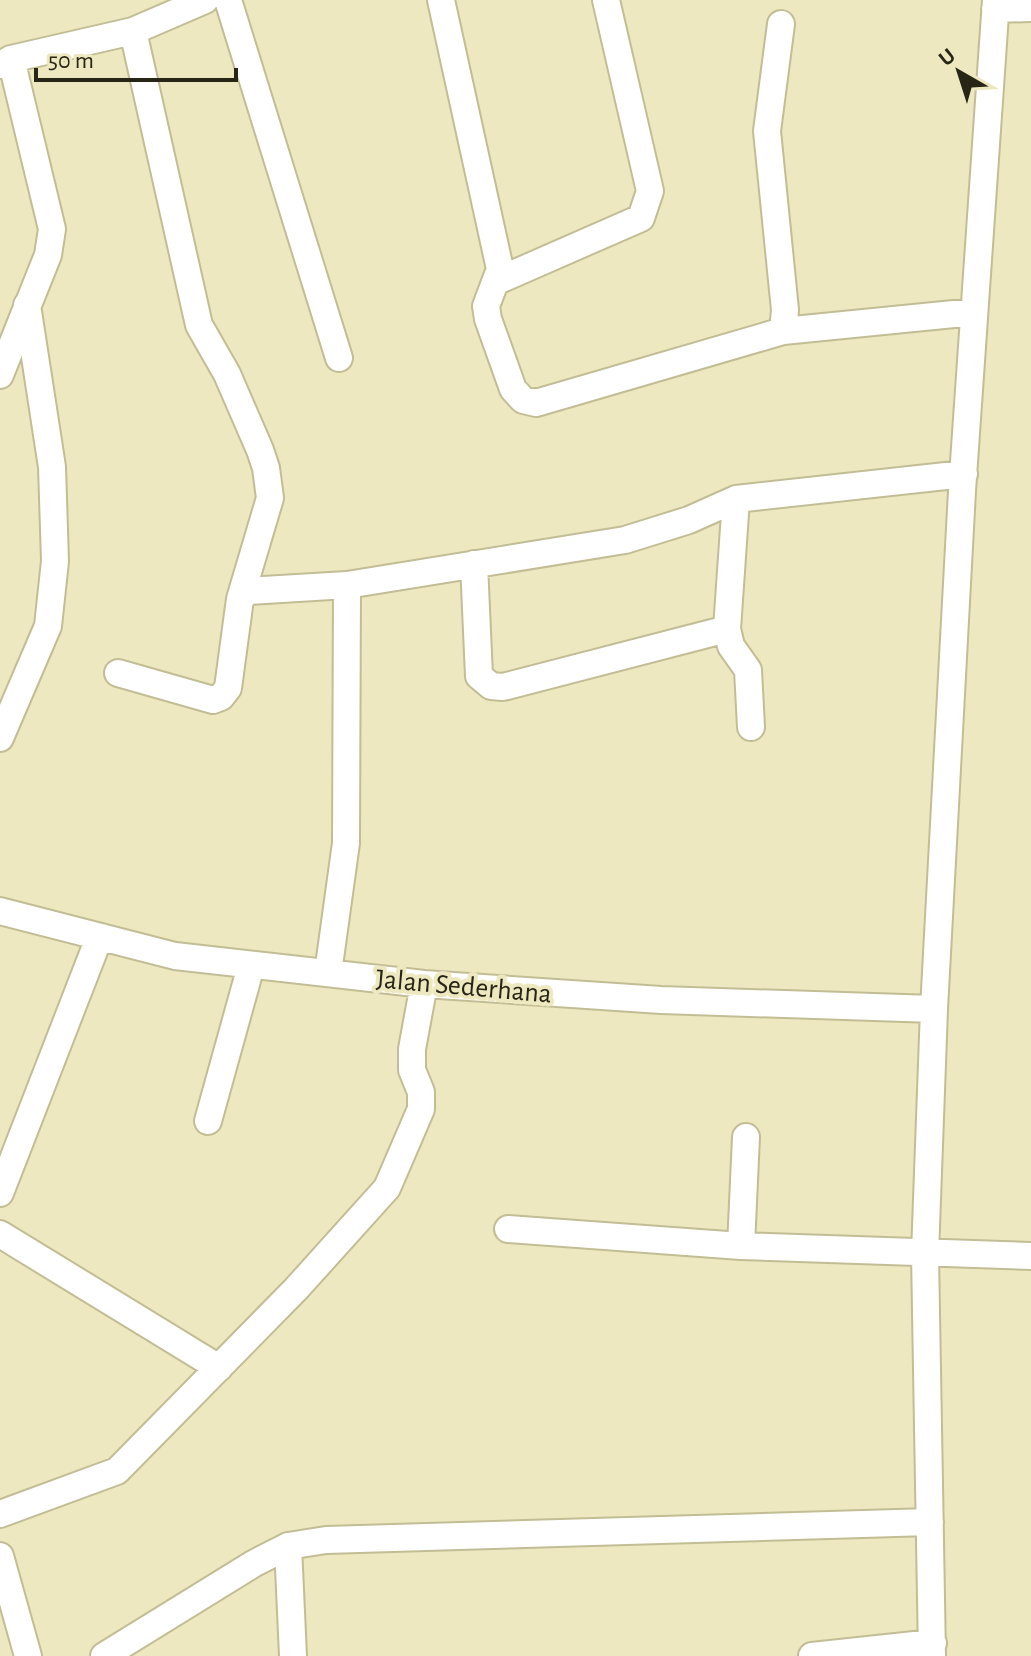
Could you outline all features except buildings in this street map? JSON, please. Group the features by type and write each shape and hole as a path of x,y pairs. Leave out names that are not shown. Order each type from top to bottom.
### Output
{"street":[{"path":"0,375 48,255 52,229 5,62 133,31 205,0"},
{"path":"228,0 339,358"},
{"path":"441,0 500,269 486,306 488,319 513,389 523,400 536,403 783,331 974,312"},
{"path":"497,281 641,218 647,207 650,191 606,0"},
{"path":"812,1656 933,1650 925,1254 934,1009 964,474 995,4 1031,8"},
{"path":"781,24 767,131 785,310 783,331"},
{"path":"118,673 213,700 221,697 228,688 240,599 270,498 260,450 227,374 199,325 133,31"},
{"path":"0,738 48,626 55,561 52,467 27,305"},
{"path":"240,599 248,591 347,585 625,540 689,520 736,499 964,474"},
{"path":"736,499 727,629 731,646 748,670 751,727"},
{"path":"474,564 479,676 491,686 503,687 727,629"},
{"path":"328,973 346,843 347,585"},
{"name":"Jalan Sederhana","path":"0,911 175,956 251,966 424,984 661,1000 934,1009"},
{"path":"0,1193 99,938"},
{"path":"208,1121 251,966"},
{"path":"0,1514 117,1471 296,1289 387,1188 421,1109 421,1092 412,1070 412,1049 424,984"},
{"path":"741,1246 746,1137"},
{"path":"508,1229 741,1246 1031,1256"},
{"path":"0,1234 219,1368"},
{"path":"104,1656 253,1564 288,1546 326,1540 930,1522"},
{"path":"288,1546 293,1656"},
{"path":"0,1556 28,1656"}]}
